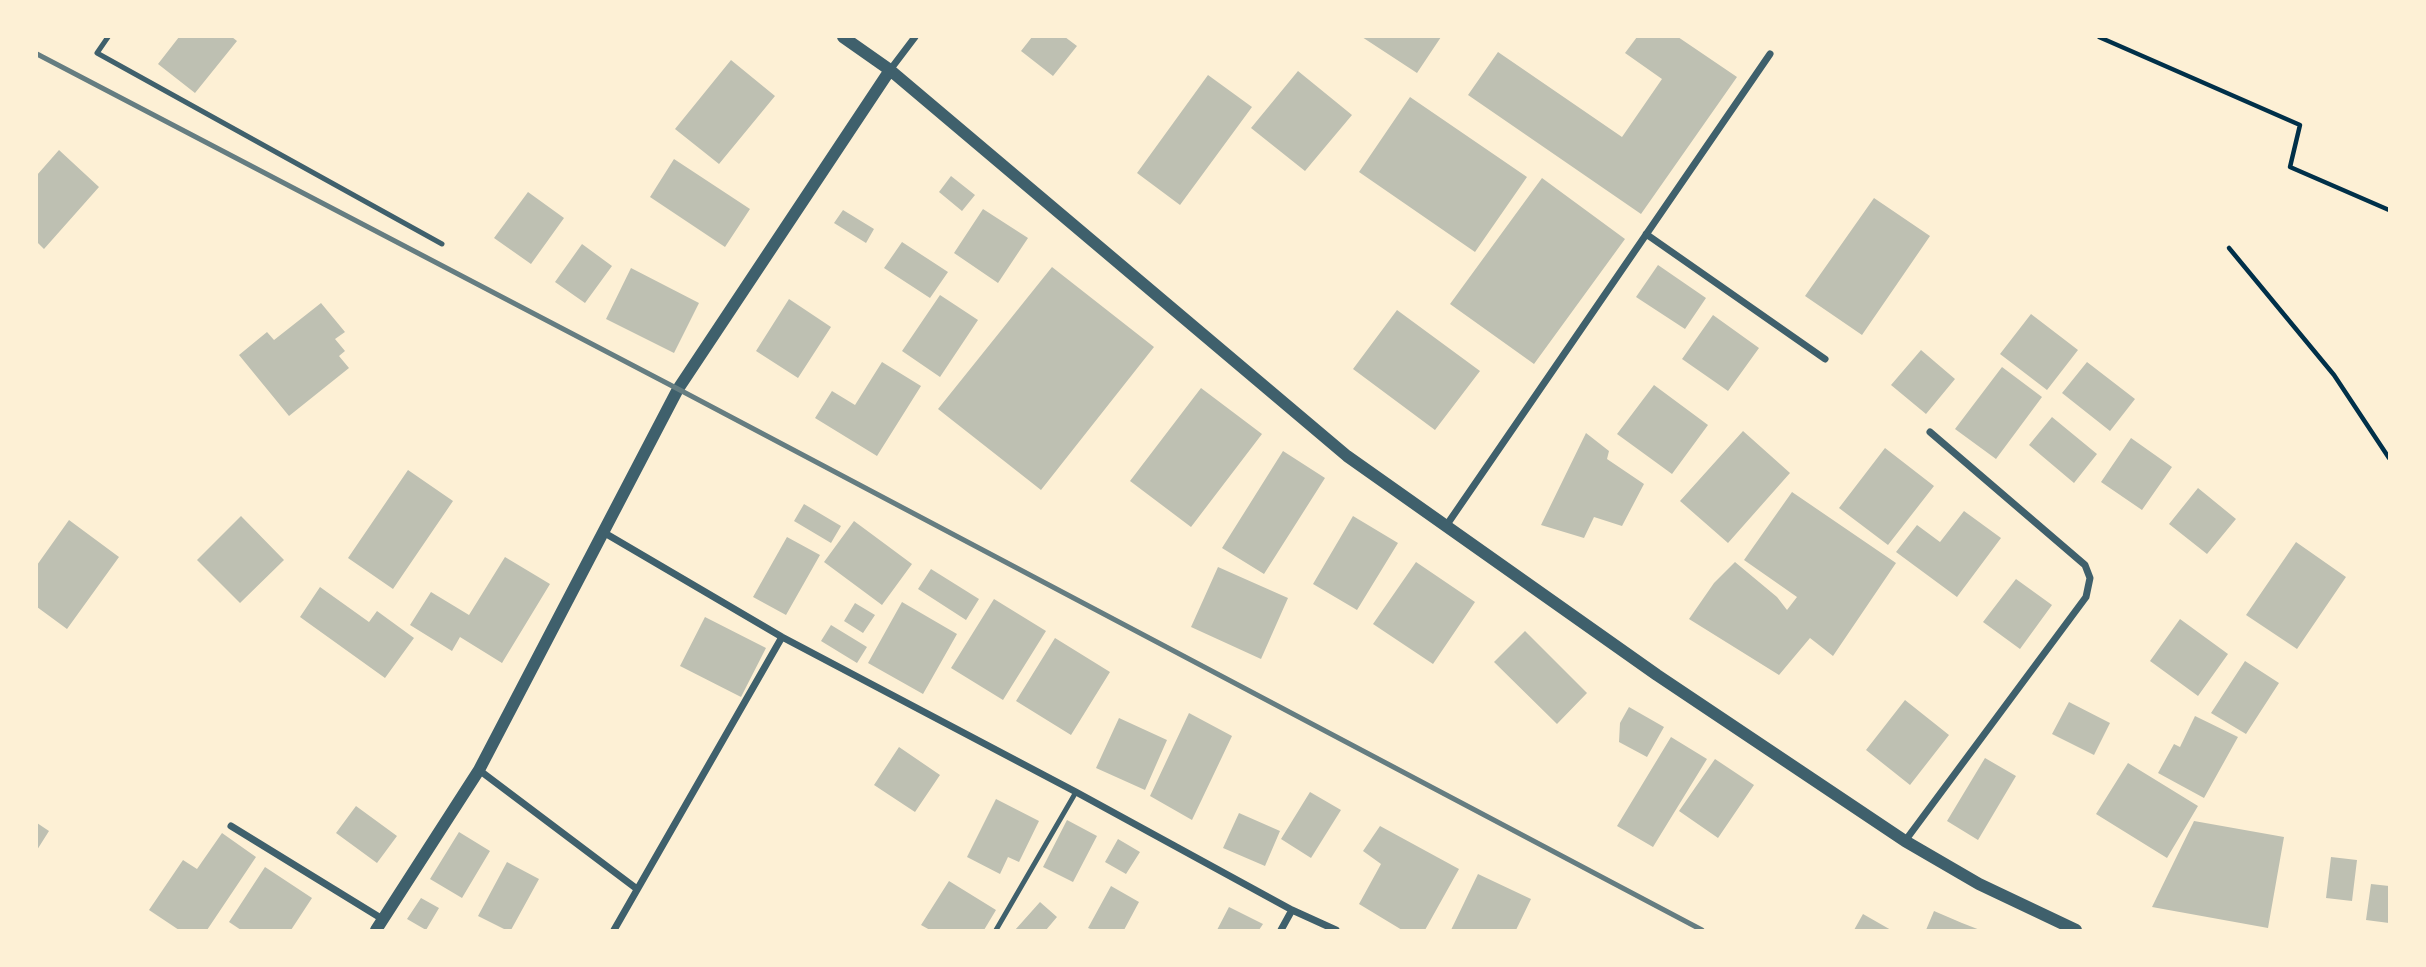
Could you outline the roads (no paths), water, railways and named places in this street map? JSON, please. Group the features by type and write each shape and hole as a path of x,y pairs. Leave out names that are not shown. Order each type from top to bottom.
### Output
{"street":[{"path":"843,37 890,70 1347,456 1445,527 1657,675 1905,841 1979,884 2076,930"},
{"path":"231,826 380,925 479,770 678,389 890,70 915,37"},
{"path":"1445,527 1770,54"},
{"path":"1646,234 1825,359"},
{"path":"1905,841 2086,597 2090,578 2085,565 1930,432"},
{"path":"603,531 782,638 1076,792 1292,910 1336,930"},
{"path":"614,930 782,638"},
{"path":"479,770 637,889"},
{"path":"1281,930 1292,910"}],"lane":[{"path":"108,37 97,53 442,244"},
{"path":"996,930 1076,792"}],"railway":[{"path":"37,54 1702,930"}]}
